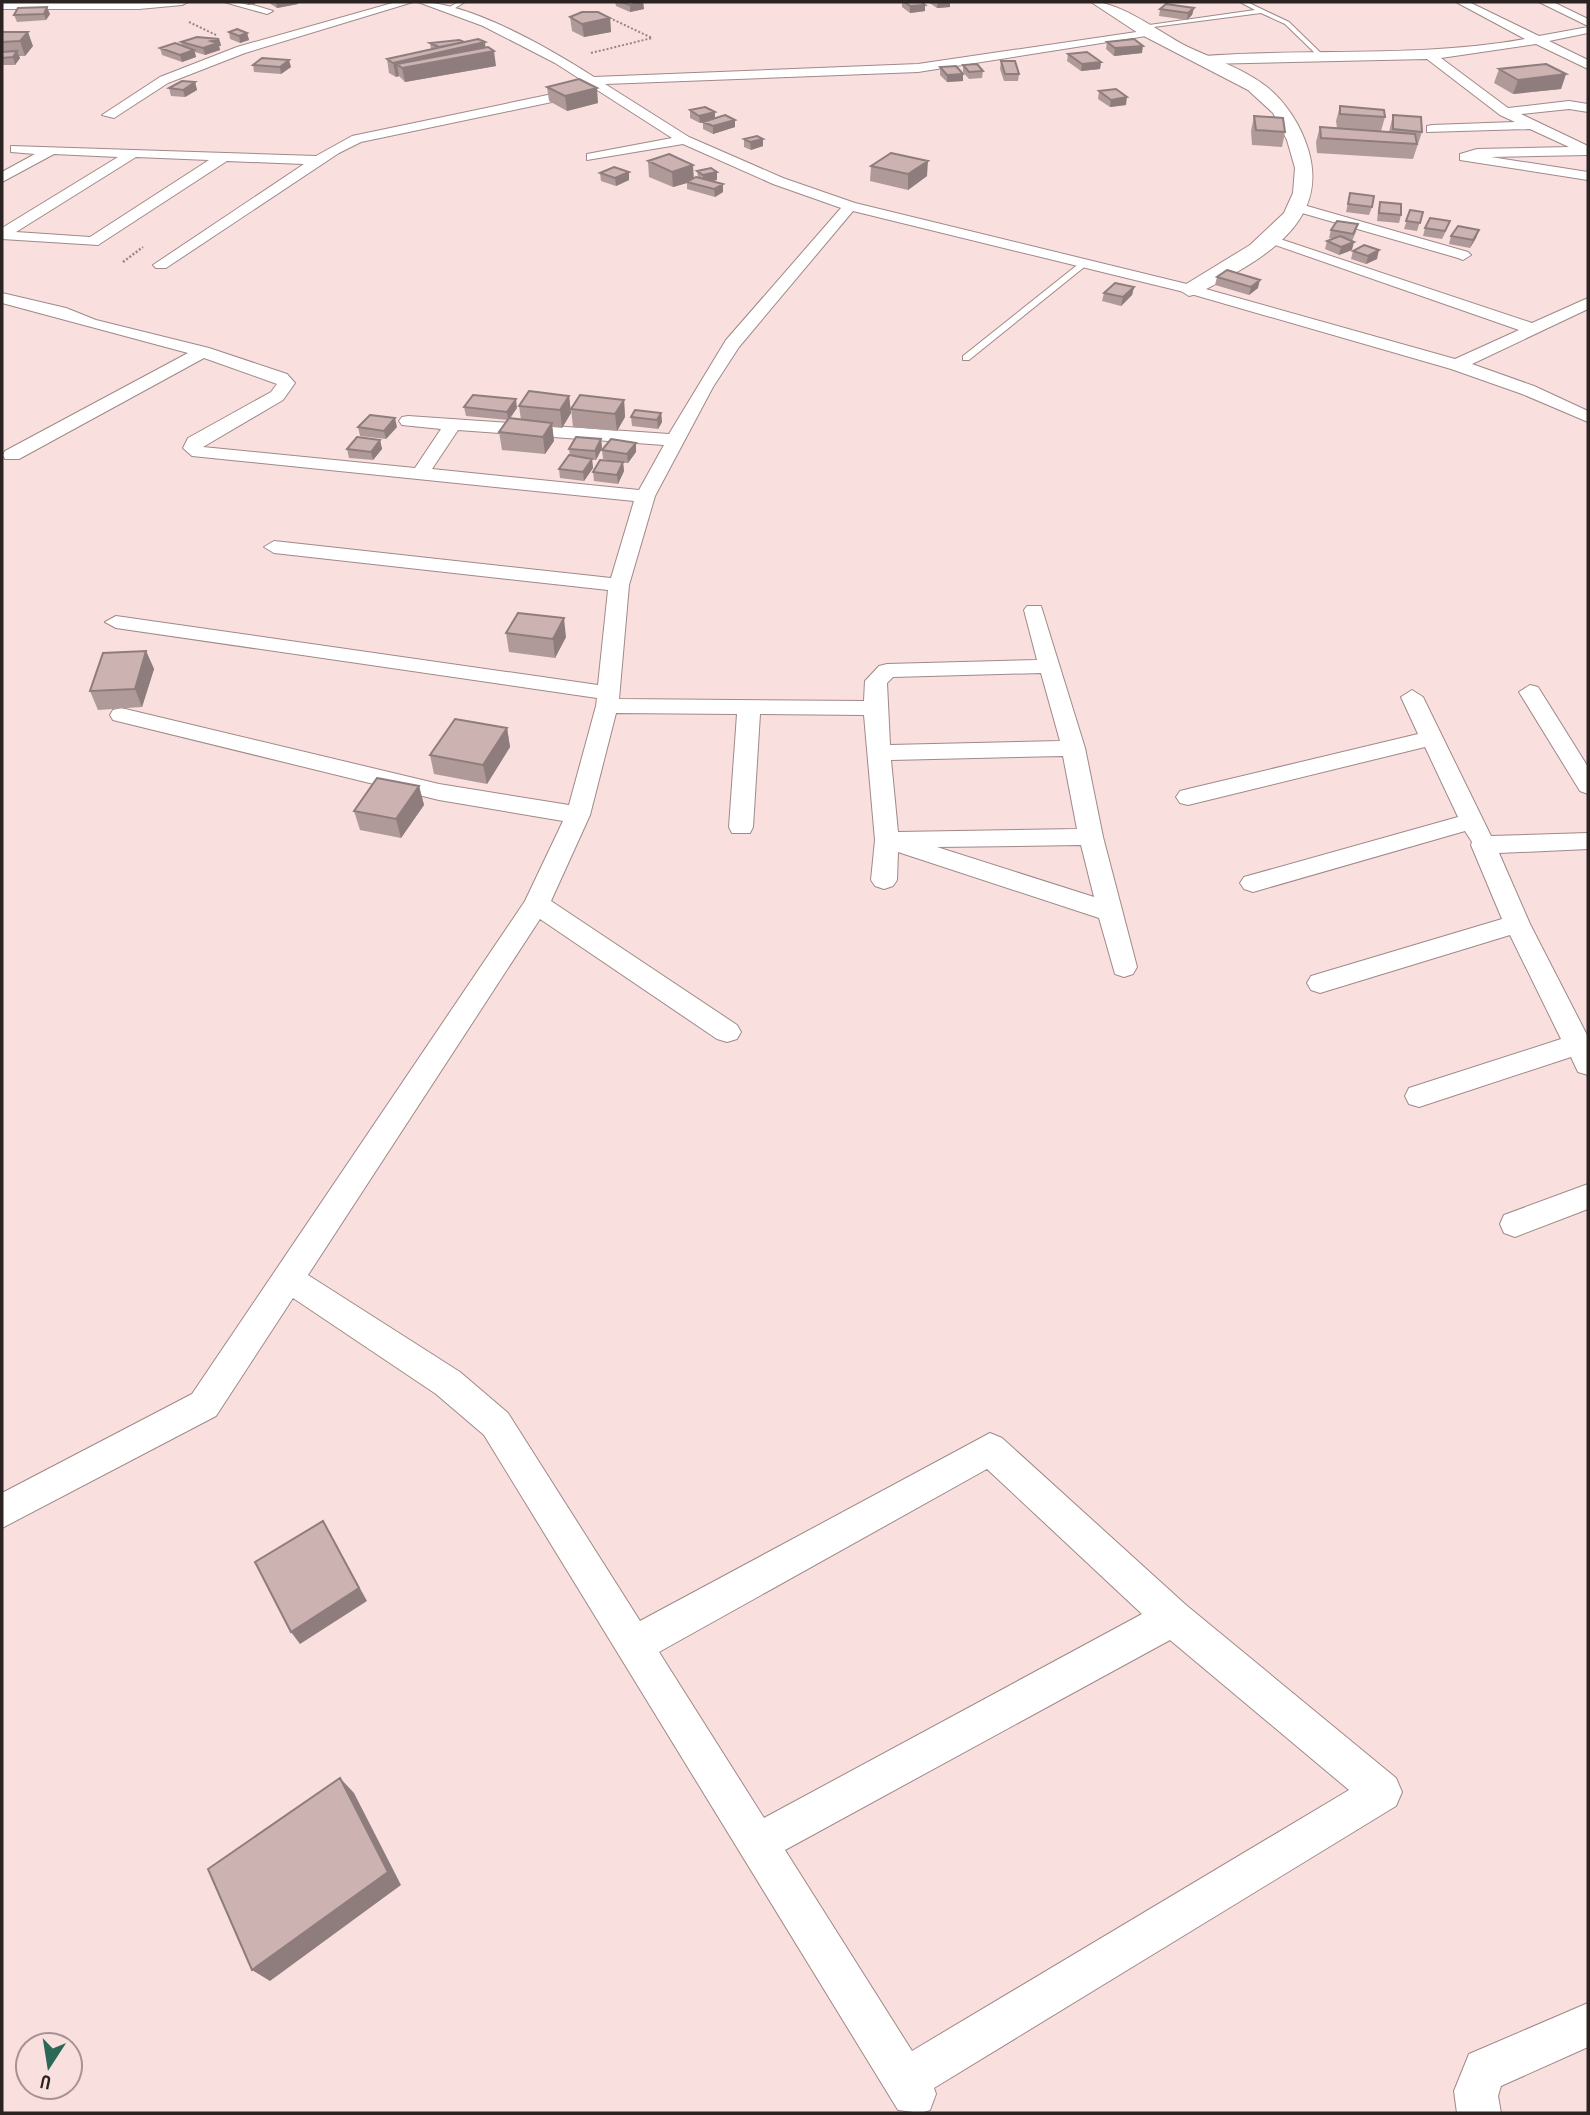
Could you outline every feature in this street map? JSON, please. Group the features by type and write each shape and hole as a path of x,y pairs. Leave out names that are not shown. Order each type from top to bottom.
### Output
{"street":[{"path":"2,6 182,2"},
{"path":"230,2 267,11"},
{"path":"109,115 164,80 241,50 407,2"},
{"path":"423,2 456,5 559,60 684,140 778,181 850,206 1189,289 1457,365 1528,390 1588,417"},
{"path":"1098,2 1142,30 1256,87 1282,113 1302,152 1305,183 1300,208 1269,240 1240,261 1189,289"},
{"path":"1461,2 1588,65"},
{"path":"1545,2 1588,23"},
{"path":"8,22 27,4"},
{"path":"161,265 319,160 356,139 596,84 918,68 1142,30"},
{"path":"1204,60 1430,55 1539,40 1588,30"},
{"path":"1430,55 1505,112 1588,151"},
{"path":"1505,112 1569,105 1588,108"},
{"path":"1432,129 1536,125"},
{"path":"592,157 684,140"},
{"path":"16,149 319,160"},
{"path":"2,178 52,150"},
{"path":"1588,151 1477,153 1465,157 1588,176"},
{"path":"1541,152 1550,170"},
{"path":"2,234 134,153"},
{"path":"2,234 93,242 226,155"},
{"path":"2,1511 204,1405 537,904 578,816 607,700 619,585 645,496 704,387 732,344 850,206"},
{"path":"1300,208 1463,255"},
{"path":"1269,240 1533,329"},
{"path":"2,298 60,311 90,323 203,352 281,378 286,383 285,389 277,396 194,442 192,448 195,450 645,496"},
{"path":"1457,365 1588,303"},
{"path":"12,455 203,352"},
{"path":"408,421 675,440"},
{"path":"421,472 453,424"},
{"path":"274,547 619,585"},
{"path":"1034,610 1073,748 1091,837 1124,967"},
{"path":"116,622 607,700 749,707 875,708"},
{"path":"884,880 887,840 875,708 876,681 887,671 1050,666"},
{"path":"1530,692 1588,786"},
{"path":"1412,697 1472,821 1517,924 1583,1054 1419,1097"},
{"path":"741,828 749,707"},
{"path":"121,715 439,792 578,816"},
{"path":"1188,797 1432,738"},
{"path":"881,753 1073,748"},
{"path":"1253,883 1472,821"},
{"path":"887,840 1091,837"},
{"path":"887,840 1110,912"},
{"path":"1483,845 1588,841"},
{"path":"537,904 727,1032"},
{"path":"1320,983 1517,924"},
{"path":"1515,1224 1588,1196"},
{"path":"289,1279 448,1383 496,1424 634,1645 911,2088 1382,1792 1173,1618 990,1450 634,1645"},
{"path":"758,1843 1173,1618"},
{"path":"1479,2113 1475,2104 1477,2083 1485,2070 1588,2025"}],"lane":[{"path":"1243,2 1287,23 1321,56"},
{"path":"1142,30 1262,11"},
{"path":"967,358 1084,264"}],"path":[{"path":"167,4 187,21 241,50"},
{"path":"559,60 652,38 612,19"}],"building":[{"path":"621,2 643,2 630,5"},
{"path":"905,2 921,2 925,5 910,6"},
{"path":"1166,4 1194,8 1188,13 1160,9"},
{"path":"47,7 44,14 14,15 18,8"},
{"path":"582,12 598,12 610,18 582,24 570,17"},
{"path":"237,29 247,33 239,36 229,32"},
{"path":"2,32 28,32 20,41 2,42"},
{"path":"197,37 219,39 211,41 218,43 203,48 181,42"},
{"path":"478,39 485,42 393,63 387,59"},
{"path":"1134,39 1143,46 1115,48 1107,42"},
{"path":"459,40 464,42 439,47 430,43"},
{"path":"175,43 194,50 180,55 160,48"},
{"path":"488,47 494,51 402,68 397,64"},
{"path":"17,51 13,57 2,58 2,52"},
{"path":"1087,52 1101,62 1082,64 1068,54"},
{"path":"262,58 289,60 280,67 253,65"},
{"path":"1001,61 1015,61 1019,74 1005,74"},
{"path":"977,64 983,71 969,72 963,65"},
{"path":"1546,64 1566,74 1518,80 1499,69"},
{"path":"956,66 963,74 947,75 940,67"},
{"path":"579,79 597,88 565,96 547,87"},
{"path":"182,81 195,82 183,90 169,88"},
{"path":"1116,89 1127,97 1111,100 1099,91"},
{"path":"1340,106 1384,110 1385,117 1340,114"},
{"path":"705,107 715,112 699,116 690,110"},
{"path":"725,115 735,120 713,126 703,122"},
{"path":"1393,115 1421,117 1422,132 1393,129"},
{"path":"1254,116 1283,118 1285,132 1256,130"},
{"path":"1320,127 1415,134 1417,144 1321,138"},
{"path":"757,136 763,139 750,142 744,139"},
{"path":"891,153 928,161 908,174 871,166"},
{"path":"669,154 693,165 672,172 648,161"},
{"path":"614,167 629,172 615,178 600,173"},
{"path":"711,168 717,172 703,175 697,171"},
{"path":"696,177 723,184 714,189 687,182"},
{"path":"1350,193 1374,196 1372,207 1348,204"},
{"path":"1380,202 1401,204 1401,215 1379,213"},
{"path":"1410,210 1423,212 1420,223 1406,221"},
{"path":"1430,218 1450,221 1445,231 1425,228"},
{"path":"1337,221 1358,224 1353,234 1331,230"},
{"path":"1458,226 1479,230 1473,240 1451,236"},
{"path":"1340,236 1354,242 1341,247 1327,241"},
{"path":"1364,245 1379,250 1368,256 1353,251"},
{"path":"1227,270 1260,280 1251,287 1217,277"},
{"path":"1115,283 1134,287 1123,297 1104,293"},
{"path":"529,391 569,396 560,410 519,406"},
{"path":"473,395 516,399 507,412 464,407"},
{"path":"580,395 624,400 615,414 571,409"},
{"path":"635,410 661,413 657,420 631,417"},
{"path":"370,415 395,418 384,431 358,427"},
{"path":"509,418 552,423 543,437 499,432"},
{"path":"357,437 380,440 371,452 347,449"},
{"path":"576,437 601,439 595,451 569,449"},
{"path":"611,439 636,443 627,454 602,450"},
{"path":"569,455 592,459 583,472 559,469"},
{"path":"600,460 623,462 617,475 593,472"},
{"path":"518,613 564,618 553,639 506,633"},
{"path":"146,651 135,689 90,691 103,653"},
{"path":"455,719 507,728 483,765 430,755"},
{"path":"377,778 419,786 396,819 354,811"},
{"path":"323,1521 359,1588 291,1632 255,1562"},
{"path":"340,1778 388,1872 252,1970 208,1869"}]}
